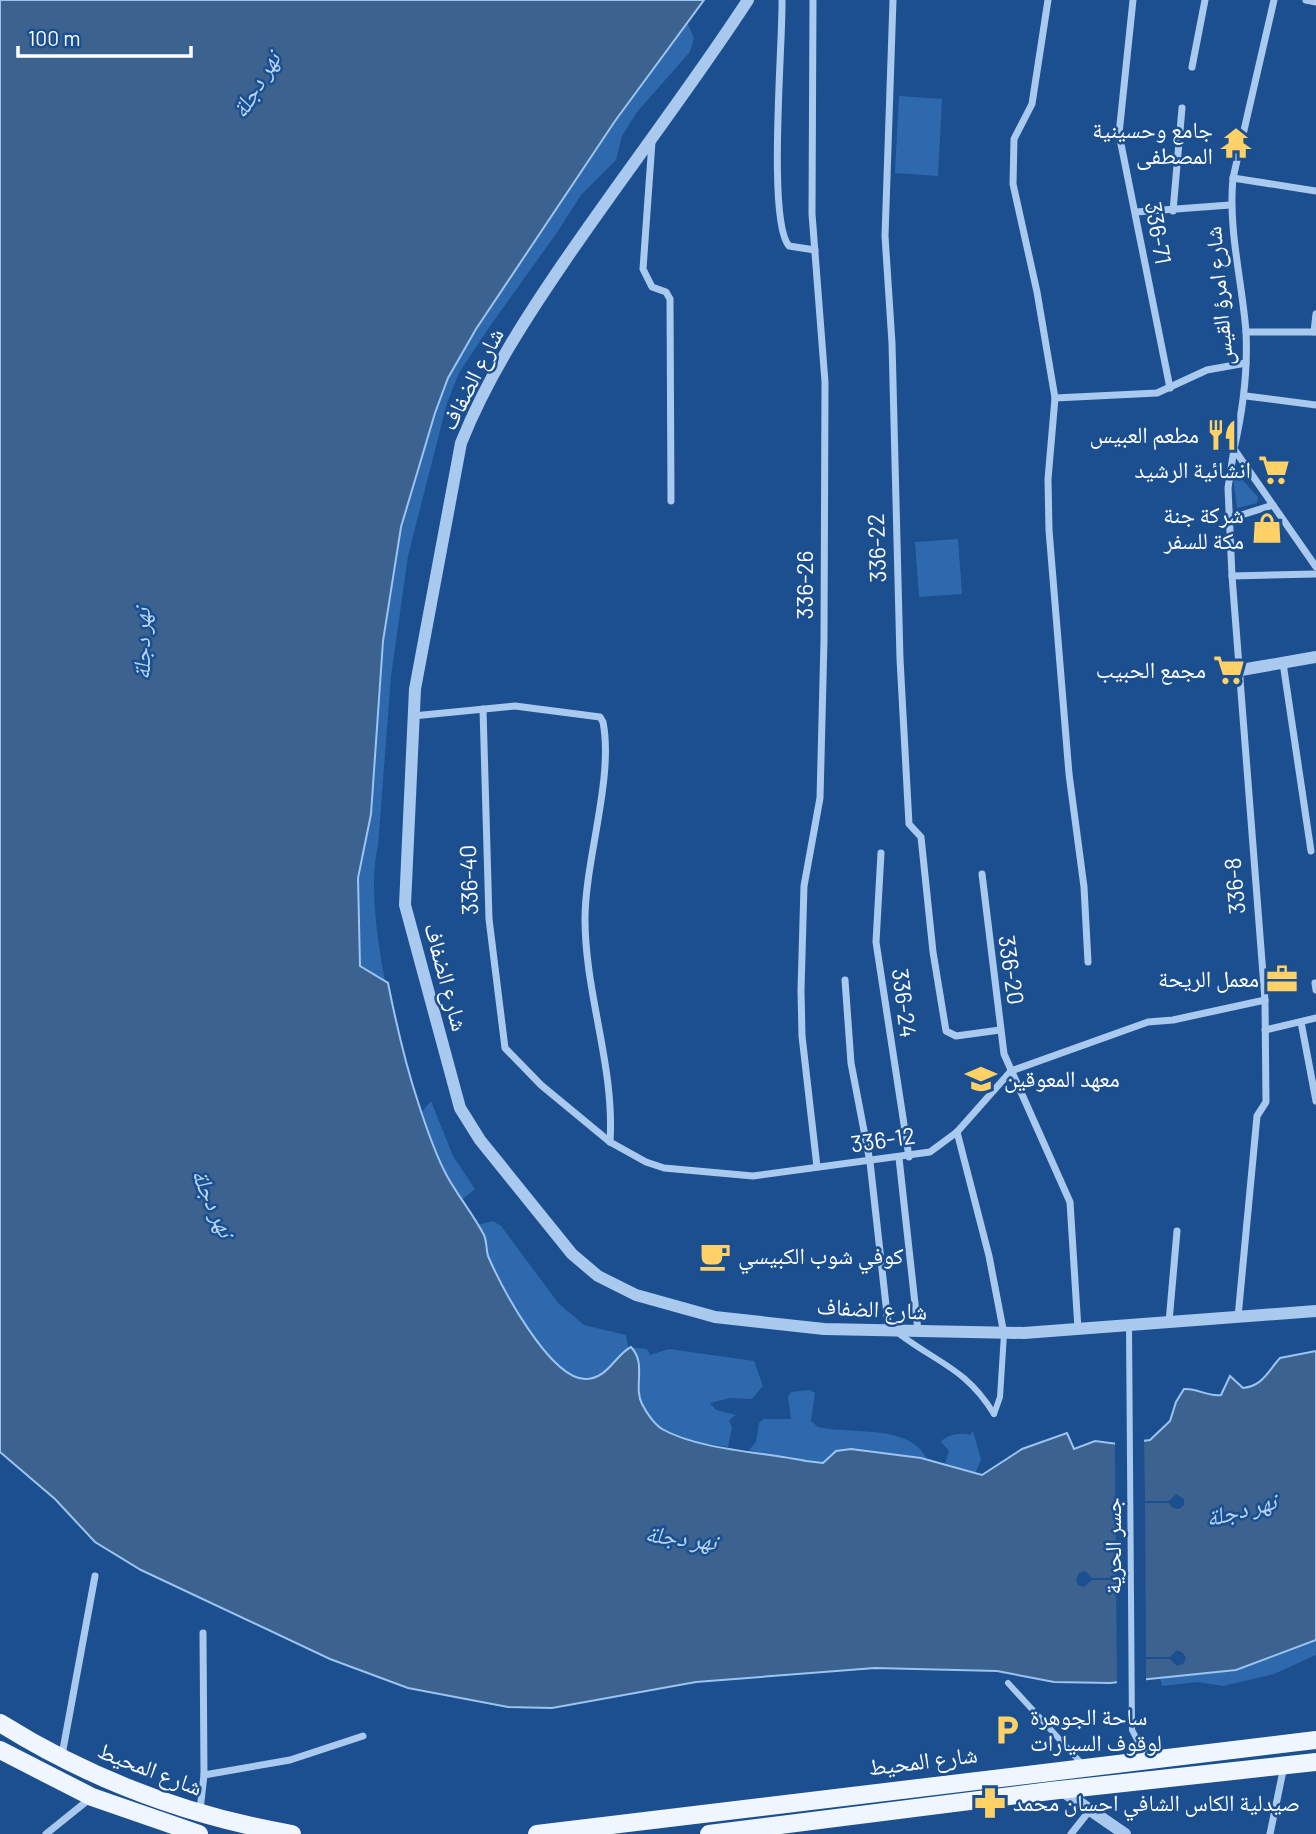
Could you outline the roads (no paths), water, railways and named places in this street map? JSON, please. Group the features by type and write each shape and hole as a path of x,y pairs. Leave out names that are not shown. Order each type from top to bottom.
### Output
{"main road":[{"name":"شارع المحيط","path":"0,1723 61,1759 132,1791 200,1815 292,1834"},
{"name":"شارع المحيط","path":"537,1834 1179,1754 1316,1740"},
{"name":"شارع المحيط","path":"0,1749 92,1797 199,1834"},
{"path":"1179,1754 1176,1765 1183,1776"},
{"path":"1153,1758 1158,1769 1155,1779"},
{"name":"شارع المحيط","path":"709,1834 1060,1790 1316,1762"}],"street":[{"name":"شارع الضفاف","path":"748,0 705,66 538,299 461,443 418,674 413,716 405,905 457,1101 466,1121 572,1254 607,1282 636,1295 715,1317 762,1324 894,1333 1004,1334 1316,1311"},
{"path":"782,0 777,131 781,230 789,246 815,250"},
{"name":"336-26","path":"813,0 815,250 825,382 824,640 820,799 804,886 801,990 802,1036 817,1167"},
{"name":"336-22","path":"893,0 886,127 885,236 892,343 900,659 909,824 921,837 933,952 946,1031 956,1036 1000,1030"},
{"path":"1048,0 1032,104 1014,139 1013,184 1037,292 1055,398 1048,479 1049,530 1069,774 1084,887 1088,962"},
{"name":"336-71","path":"1133,0 1119,134 1170,388"},
{"path":"1192,67 1205,0"},
{"name":"شارع امرؤ القيس","path":"1234,449 1246,396 1246,332 1230,205 1233,178 1274,0"},
{"path":"1306,0 1316,2"},
{"path":"1173,211 1182,108"},
{"path":"653,135 643,269 652,287 666,292 670,299 671,501"},
{"path":"1233,178 1316,191"},
{"path":"1136,212 1230,205"},
{"path":"1246,332 1315,332 1316,314"},
{"path":"1055,398 1157,393 1215,367 1246,363"},
{"path":"1246,396 1316,405"},
{"path":"1234,449 1316,566"},
{"name":"336-8","path":"1234,449 1228,488 1229,519 1252,865 1265,1000 1266,1102 1257,1116 1238,1317"},
{"path":"1229,519 1273,505"},
{"path":"1232,576 1316,574"},
{"path":"1241,670 1316,657"},
{"path":"1283,663 1311,851"},
{"path":"413,716 521,706 549,713 592,715 600,717 603,722 604,760 585,916 608,1084 610,1142"},
{"name":"336-40","path":"483,709 489,919 505,1048"},
{"name":"336-24","path":"881,853 876,942 890,1049 909,1157"},
{"name":"336-20","path":"982,874 1000,1030 1011,1071 1070,1202 1077,1329"},
{"path":"845,980 851,1063 870,1162 894,1333 964,1376 981,1393 994,1414 1000,1397 1004,1334 989,1256 957,1132"},
{"path":"1315,983 1316,990"},
{"name":"336-12","path":"505,1048 541,1085 610,1142 646,1162 700,1173 770,1176 817,1167 909,1157 938,1149 957,1132 1011,1071 1147,1022 1173,1020 1265,1000"},
{"path":"1265,1030 1316,1018"},
{"path":"1301,1022 1316,1101"},
{"path":"899,1158 919,1333"},
{"path":"1169,1322 1177,1231"},
{"name":"جسر الحرية","path":"1129,1325 1132,1730 1141,1747 1153,1758"},
{"path":"61,1759 95,1576"},
{"path":"200,1815 204,1775 203,1633"},
{"path":"1008,1683 1084,1766"},
{"path":"204,1775 290,1760 363,1736"},
{"path":"1270,1834 1284,1764"},
{"path":"1060,1790 1125,1834"},
{"path":"46,1834 92,1797"},
{"path":"1071,1834 1090,1810"}],"water":[{"name":"نهر دجلة","path":"0,0 704,0 615,121 476,329 448,378 435,413 401,527 383,641 371,814 358,878 360,966 388,983 409,1073 435,1150 447,1176 484,1235 494,1270 528,1328 556,1364 571,1375 585,1379 600,1375 631,1347 638,1361 642,1404 659,1427 677,1436 712,1446 823,1463 836,1451 851,1449 921,1458 982,1475 1022,1449 1067,1433 1074,1449 1095,1441 1118,1444 1150,1440 1170,1421 1176,1402 1184,1389 1221,1395 1230,1376 1243,1388 1250,1387 1264,1377 1280,1358 1316,1351 1316,1640 1236,1670 1110,1683 1054,1682 997,1671 875,1668 696,1682 552,1708 508,1707 408,1688 330,1659 141,1570 95,1542 55,1499 0,1452"}],"place":[{"name":"جامع وحسينية المصطفى","path":"1236,143"},
{"name":"مطعم العبيس","path":"1222,435"},
{"name":"انشائية الرشيد","path":"1274,470"},
{"name":"شركة جنة مكة للسفر","path":"1267,528"},
{"name":"مجمع الحبيب","path":"1229,670"},
{"name":"معمل الريحة","path":"1282,979"},
{"name":"معهد المعوقين","path":"981,1079"},
{"name":"كوفي شوب الكبيسي","path":"715,1256"},
{"name":"ساحة الجوهرة لوقوف السيارات","path":"1007,1730"},
{"name":"صيدلية الكاس الشافي احسان محمد","path":"990,1803"}]}
